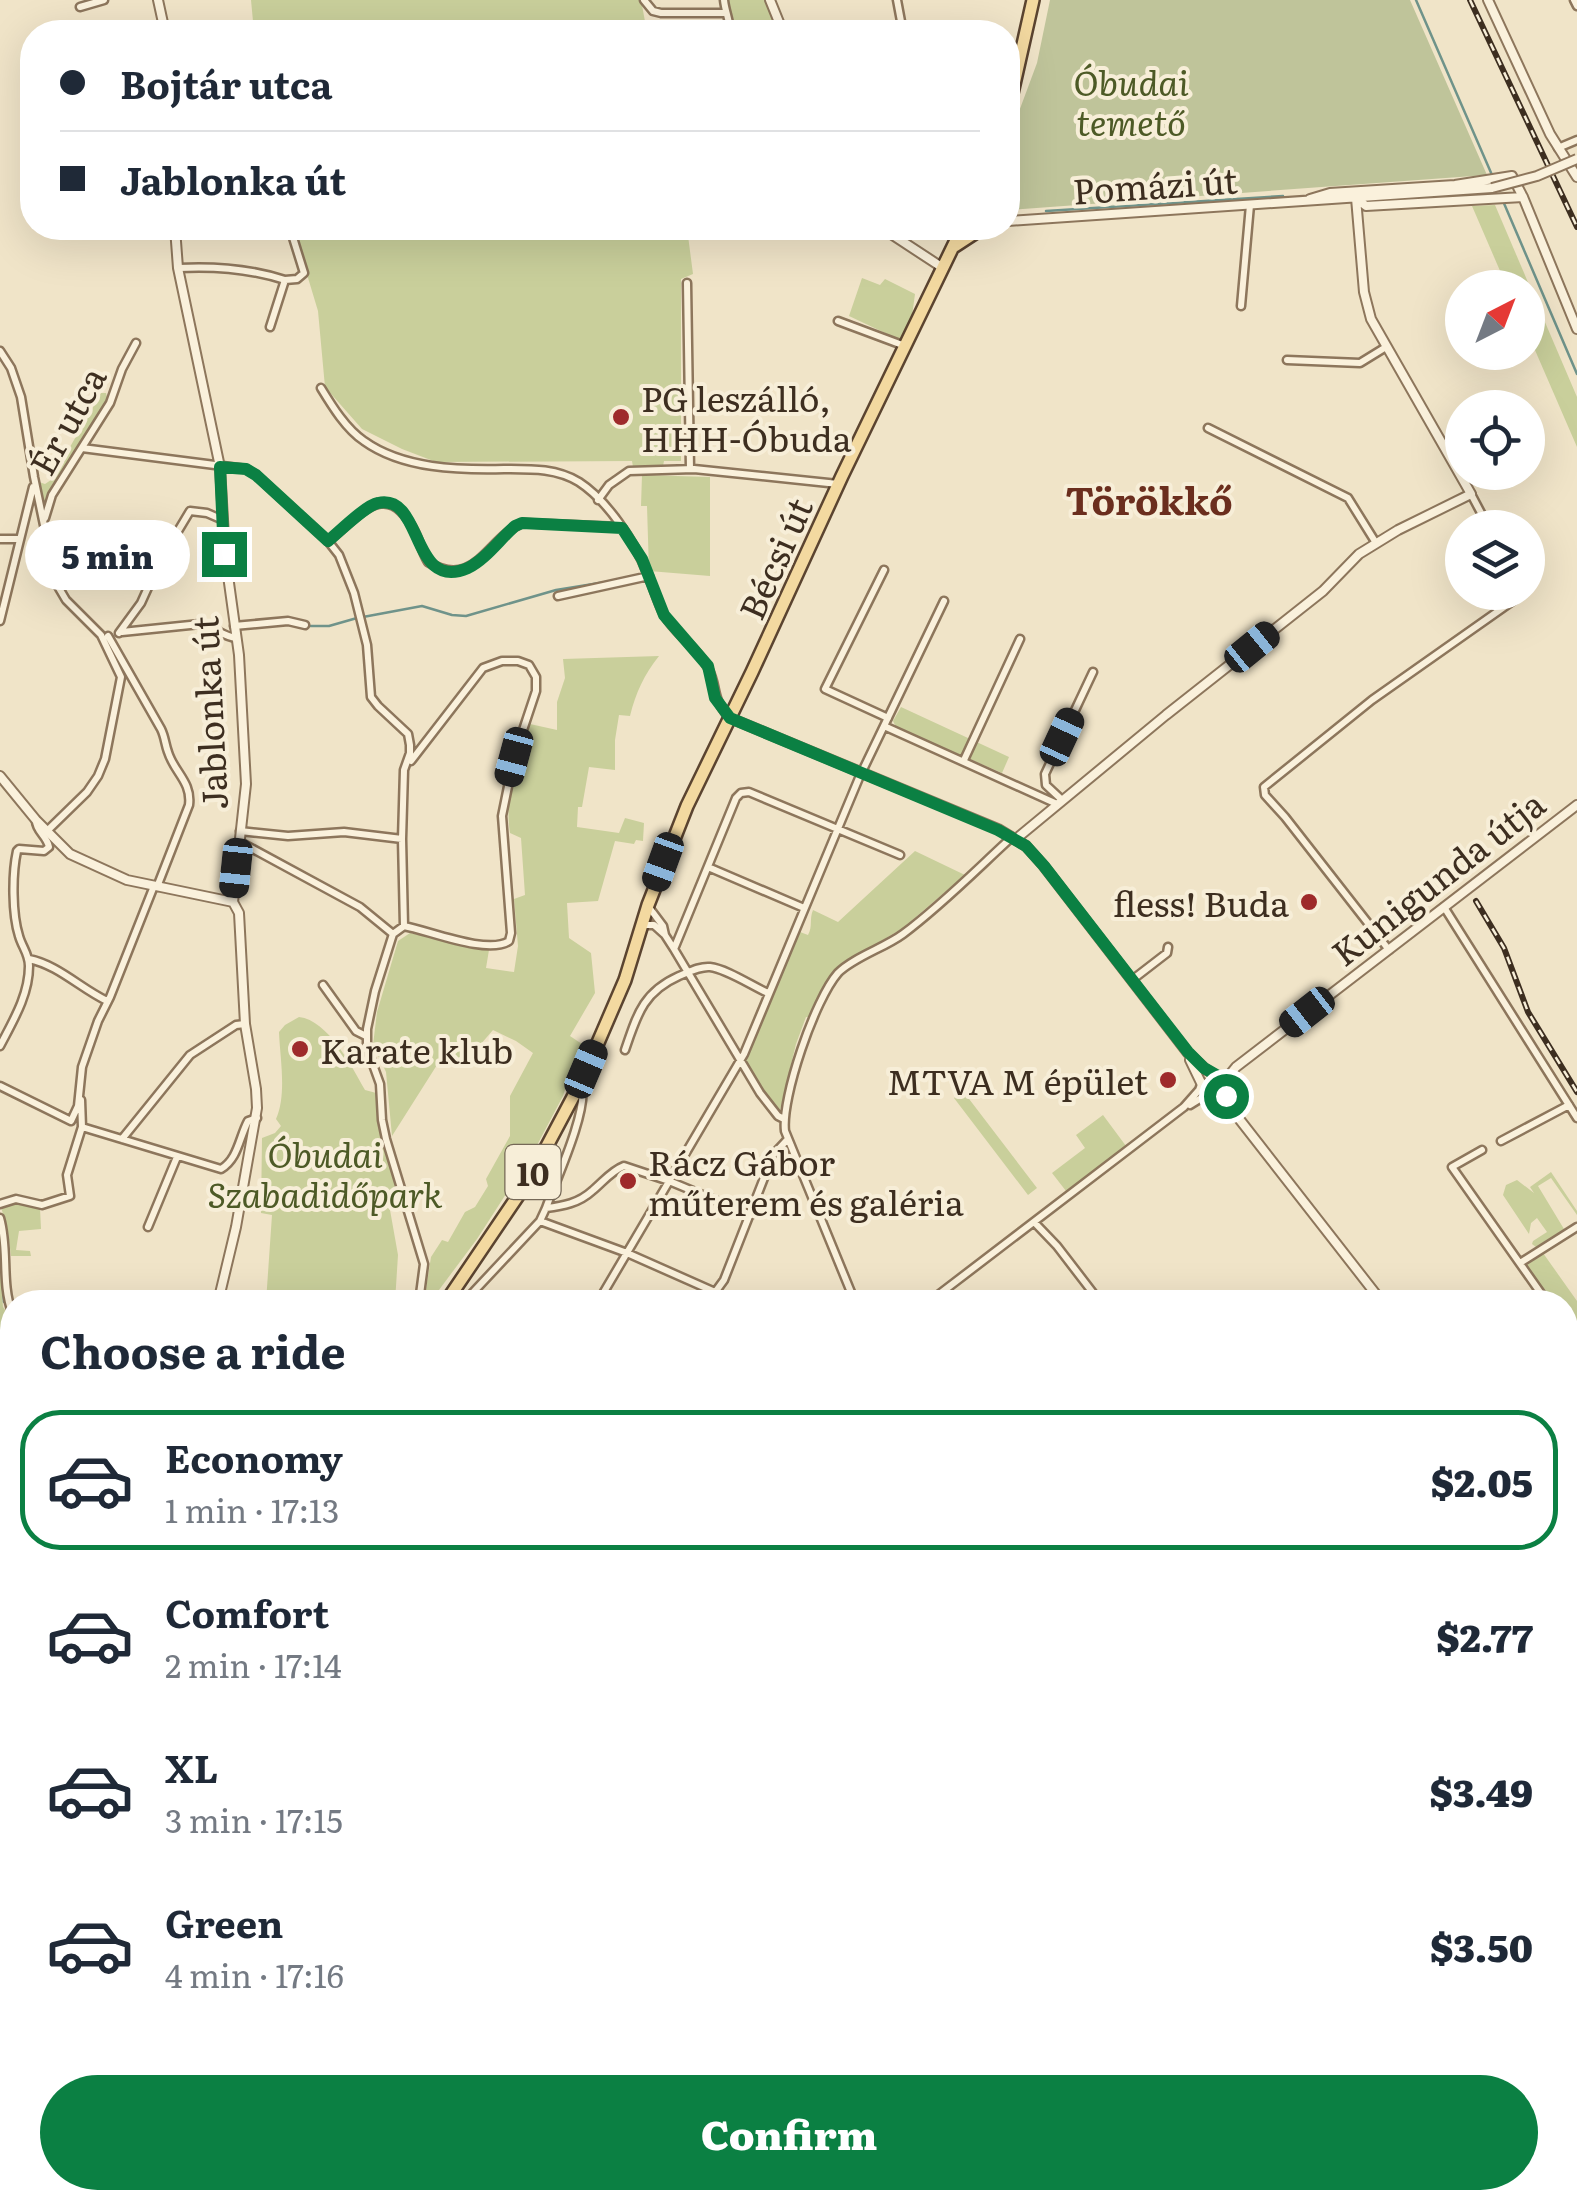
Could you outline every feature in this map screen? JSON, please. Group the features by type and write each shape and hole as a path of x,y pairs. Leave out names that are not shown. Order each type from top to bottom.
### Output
{"main road":[{"path":"1020,59 1034,0"},
{"name":"Bécsi út","path":"454,1290 530,1178 581,1082 624,982 668,848 956,240"},
{"path":"952,249 966,240"}],"street":[{"path":"80,6 104,0"},
{"path":"644,0 649,8 662,14 726,13"},
{"path":"724,0 729,20"},
{"path":"1488,0 1558,148 1577,178"},
{"path":"1558,148 1577,140"},
{"path":"1490,184 1537,176 1577,158"},
{"name":"Pomázi út","path":"1020,221 1472,190 1499,176 1510,175 1523,197"},
{"name":"Pomázi út","path":"1306,201 1330,193 1490,184"},
{"path":"1356,198 1366,206 1523,197 1577,329"},
{"path":"1356,198 1371,318 1479,510"},
{"path":"1241,306 1250,205"},
{"name":"Jablonka út","path":"175,240 220,467 224,554 236,638 246,784 233,902 239,913 245,1024 256,1089 256,1118 221,1290"},
{"path":"178,268 219,268 285,280 296,278 304,273 294,240"},
{"path":"904,240 943,268"},
{"path":"270,327 285,280"},
{"path":"686,283 690,469"},
{"path":"838,321 906,346"},
{"name":"Ér utca","path":"44,523 52,495 110,403 136,343"},
{"path":"1288,360 1360,363 1386,347"},
{"path":"0,351 18,386 59,591 104,636 161,729 168,754 184,779 190,799 82,1067 78,1106 71,1121 0,1086"},
{"path":"321,388 356,435 388,453 452,468 548,470 576,480 598,500 637,550 664,615 708,666 715,698 730,718 1014,838 1044,866 1188,1052 1219,1078 1216,1089"},
{"path":"1208,428 1348,498 1376,543"},
{"path":"82,448 246,469 256,475 340,555 368,645 371,697 408,734 432,736"},
{"path":"598,500 609,485 629,471 690,469 838,484"},
{"path":"0,621 35,481"},
{"path":"816,481 831,500"},
{"path":"850,1290 787,1140 784,1119 815,1013 836,976 925,917 1014,838 1322,591 1353,559 1471,494"},
{"path":"328,541 372,505 383,502 404,512 428,562 451,571 476,563 522,523 622,528"},
{"path":"119,632 141,603 190,511 224,520"},
{"path":"0,539 19,538"},
{"path":"884,570 825,689 888,718"},
{"path":"558,596 649,576"},
{"path":"605,1290 740,1061 862,772 944,601"},
{"path":"1388,950 1263,789 1372,700 1497,610"},
{"path":"234,626 288,621 306,625"},
{"path":"104,636 200,624 236,638"},
{"path":"46,831 87,792 102,767 121,677 104,636"},
{"path":"964,760 1020,639"},
{"path":"404,770 483,668 495,662 514,661 531,667 536,690 520,734 502,816 509,941 494,946 404,926"},
{"path":"1027,790 1035,789 1044,779 1093,672"},
{"path":"715,698 740,698"},
{"path":"884,726 1060,802"},
{"path":"404,926 402,839 404,770 411,748 408,734"},
{"path":"0,776 70,854 127,880 233,902"},
{"path":"1044,779 1060,802"},
{"path":"674,949 741,793 749,792 900,855"},
{"name":"Kunigunda útja","path":"1184,1106 1216,1089 1236,1067 1577,804"},
{"path":"0,1046 28,978 29,959 18,932 13,872 19,849 44,851 48,847 36,820"},
{"path":"240,831 288,836 344,832 402,839"},
{"path":"239,841 360,906 393,934"},
{"path":"708,867 804,908"},
{"path":"648,905 664,926 665,934"},
{"path":"1444,908 1577,1118"},
{"path":"642,924 654,925 665,934 766,1102 784,1119"},
{"path":"404,926 393,934 366,1036 380,1084 386,1139 424,1264 421,1290"},
{"path":"1132,980 1167,953 1168,947"},
{"path":"29,959 56,969 107,1001"},
{"path":"625,1050 649,996 687,973 704,968 721,971 768,994"},
{"path":"323,985 356,1031 366,1036"},
{"path":"122,1138 190,1055 236,1025 245,1024"},
{"path":"1188,1052 1204,1088 1216,1089 1373,1290"},
{"name":"Kunigunda útja","path":"945,1290 1184,1106 1197,1093 1206,1075 1236,1067"},
{"name":"Bécsi út","path":"475,1290 540,1220 584,1100 581,1082"},
{"path":"0,1204 16,1199 42,1206 70,1196 67,1175 82,1126 80,1092"},
{"path":"1501,1141 1569,1106"},
{"path":"82,1126 215,1169 224,1168 234,1156 248,1121 256,1118"},
{"path":"716,1290 724,1280 773,1155 787,1140"},
{"path":"1482,1150 1452,1167 1539,1290"},
{"path":"148,1227 177,1157"},
{"path":"546,1208 578,1201 624,1166 751,1215"},
{"path":"0,1218 8,1290"},
{"path":"540,1220 710,1290"},
{"path":"1034,1222 1091,1290"},
{"path":"1520,1262 1577,1227"}],"green space":[{"path":"251,0 641,0 645,20 253,20"},
{"path":"725,0 767,0 775,20 728,20"},
{"name":"Óbudai temető","path":"1050,0 1410,0 1487,175 1020,209 1020,109 1037,63"},
{"path":"1495,205 1523,270 1500,270 1472,206"},
{"path":"297,240 689,240 693,274 681,279 681,461 633,467 632,461 436,462 402,449 362,429 325,387 318,311"},
{"path":"862,278 880,285 885,279 915,294 902,341 849,316"},
{"path":"1545,322 1577,397 1577,447 1544,370"},
{"path":"101,393 106,393 108,401 46,496 44,509 39,482 51,480"},
{"path":"642,475 710,477 710,576 649,571 647,506 641,506"},
{"path":"659,656 641,684 630,716 619,715 615,770 589,767 582,807 578,807 577,827 619,833 625,818 644,823 643,841 615,841 598,901 567,903 569,938 591,953 595,993 570,1036 585,1046 535,1149 477,1239 439,1290 426,1290 431,1257 442,1240 448,1242 465,1212 475,1207 488,1186 486,1179 510,1136 510,1096 533,1053 493,1030 466,1067 442,1057 392,1136 386,1072 373,1045 377,1012 398,941 410,933 489,950 486,968 514,972 518,946 514,899 525,895 521,838 510,833 510,791 530,724 557,730 557,702 565,678 563,659"},
{"path":"901,707 1009,757 1002,773 896,727 893,721"},
{"path":"915,851 965,875 903,928 833,972 810,1017 806,1017 780,1110 743,1062 800,932 808,935 813,910 838,922"},
{"name":"Óbudai Szabadidőpark","path":"299,1017 320,1026 365,1090 380,1094 384,1151 387,1150 399,1189 387,1193 398,1255 396,1290 267,1290 272,1215 261,1213 262,1138 281,1126 276,1119 282,1088 279,1032"},
{"path":"963,1091 1037,1188 1028,1195 954,1098"},
{"path":"1103,1115 1126,1146 1066,1191 1052,1173 1085,1148 1076,1135"},
{"path":"1551,1172 1577,1215 1551,1178 1538,1186 1564,1229 1536,1247 1533,1241 1547,1232 1537,1218 1531,1223 1529,1234 1503,1195 1506,1185 1517,1180 1534,1193 1530,1187"},
{"path":"19,1201 40,1208 41,1229 19,1231 16,1250 30,1251 31,1256 11,1256 1,1207"},
{"path":"1543,1253 1569,1290 1543,1290 1526,1266"}],"waterway":[{"path":"1416,0 1492,175"},
{"path":"1046,211 1283,196"},
{"path":"1503,201 1577,374"},
{"path":"363,617 422,606 466,616 556,590 618,580"},
{"path":"308,626 329,626 357,618"},
{"path":"0,1246 3,1290"}],"railway":[{"path":"1470,0 1577,227"},
{"path":"1476,901 1504,948 1528,1012 1577,1092"}],"place":[{"name":"PG leszálló, HHH-Óbuda","path":"621,417"},
{"name":"fless! Buda","path":"1309,902"},
{"name":"Karate klub","path":"300,1049"},
{"name":"MTVA M épület","path":"1168,1080"},
{"name":"Rácz Gábor műterem és galéria","path":"628,1181"}],"district":[{"name":"Törökkő","path":"1149,498"}],"route":[{"path":"224,554 220,467 246,469 256,475 328,541 372,505 383,502 396,506 408,518 426,558 447,570 470,567 522,523 622,528 642,559 664,615 708,666 715,698 730,718 998,830 1026,846 1188,1052 1218,1076 1226,1096"}]}
